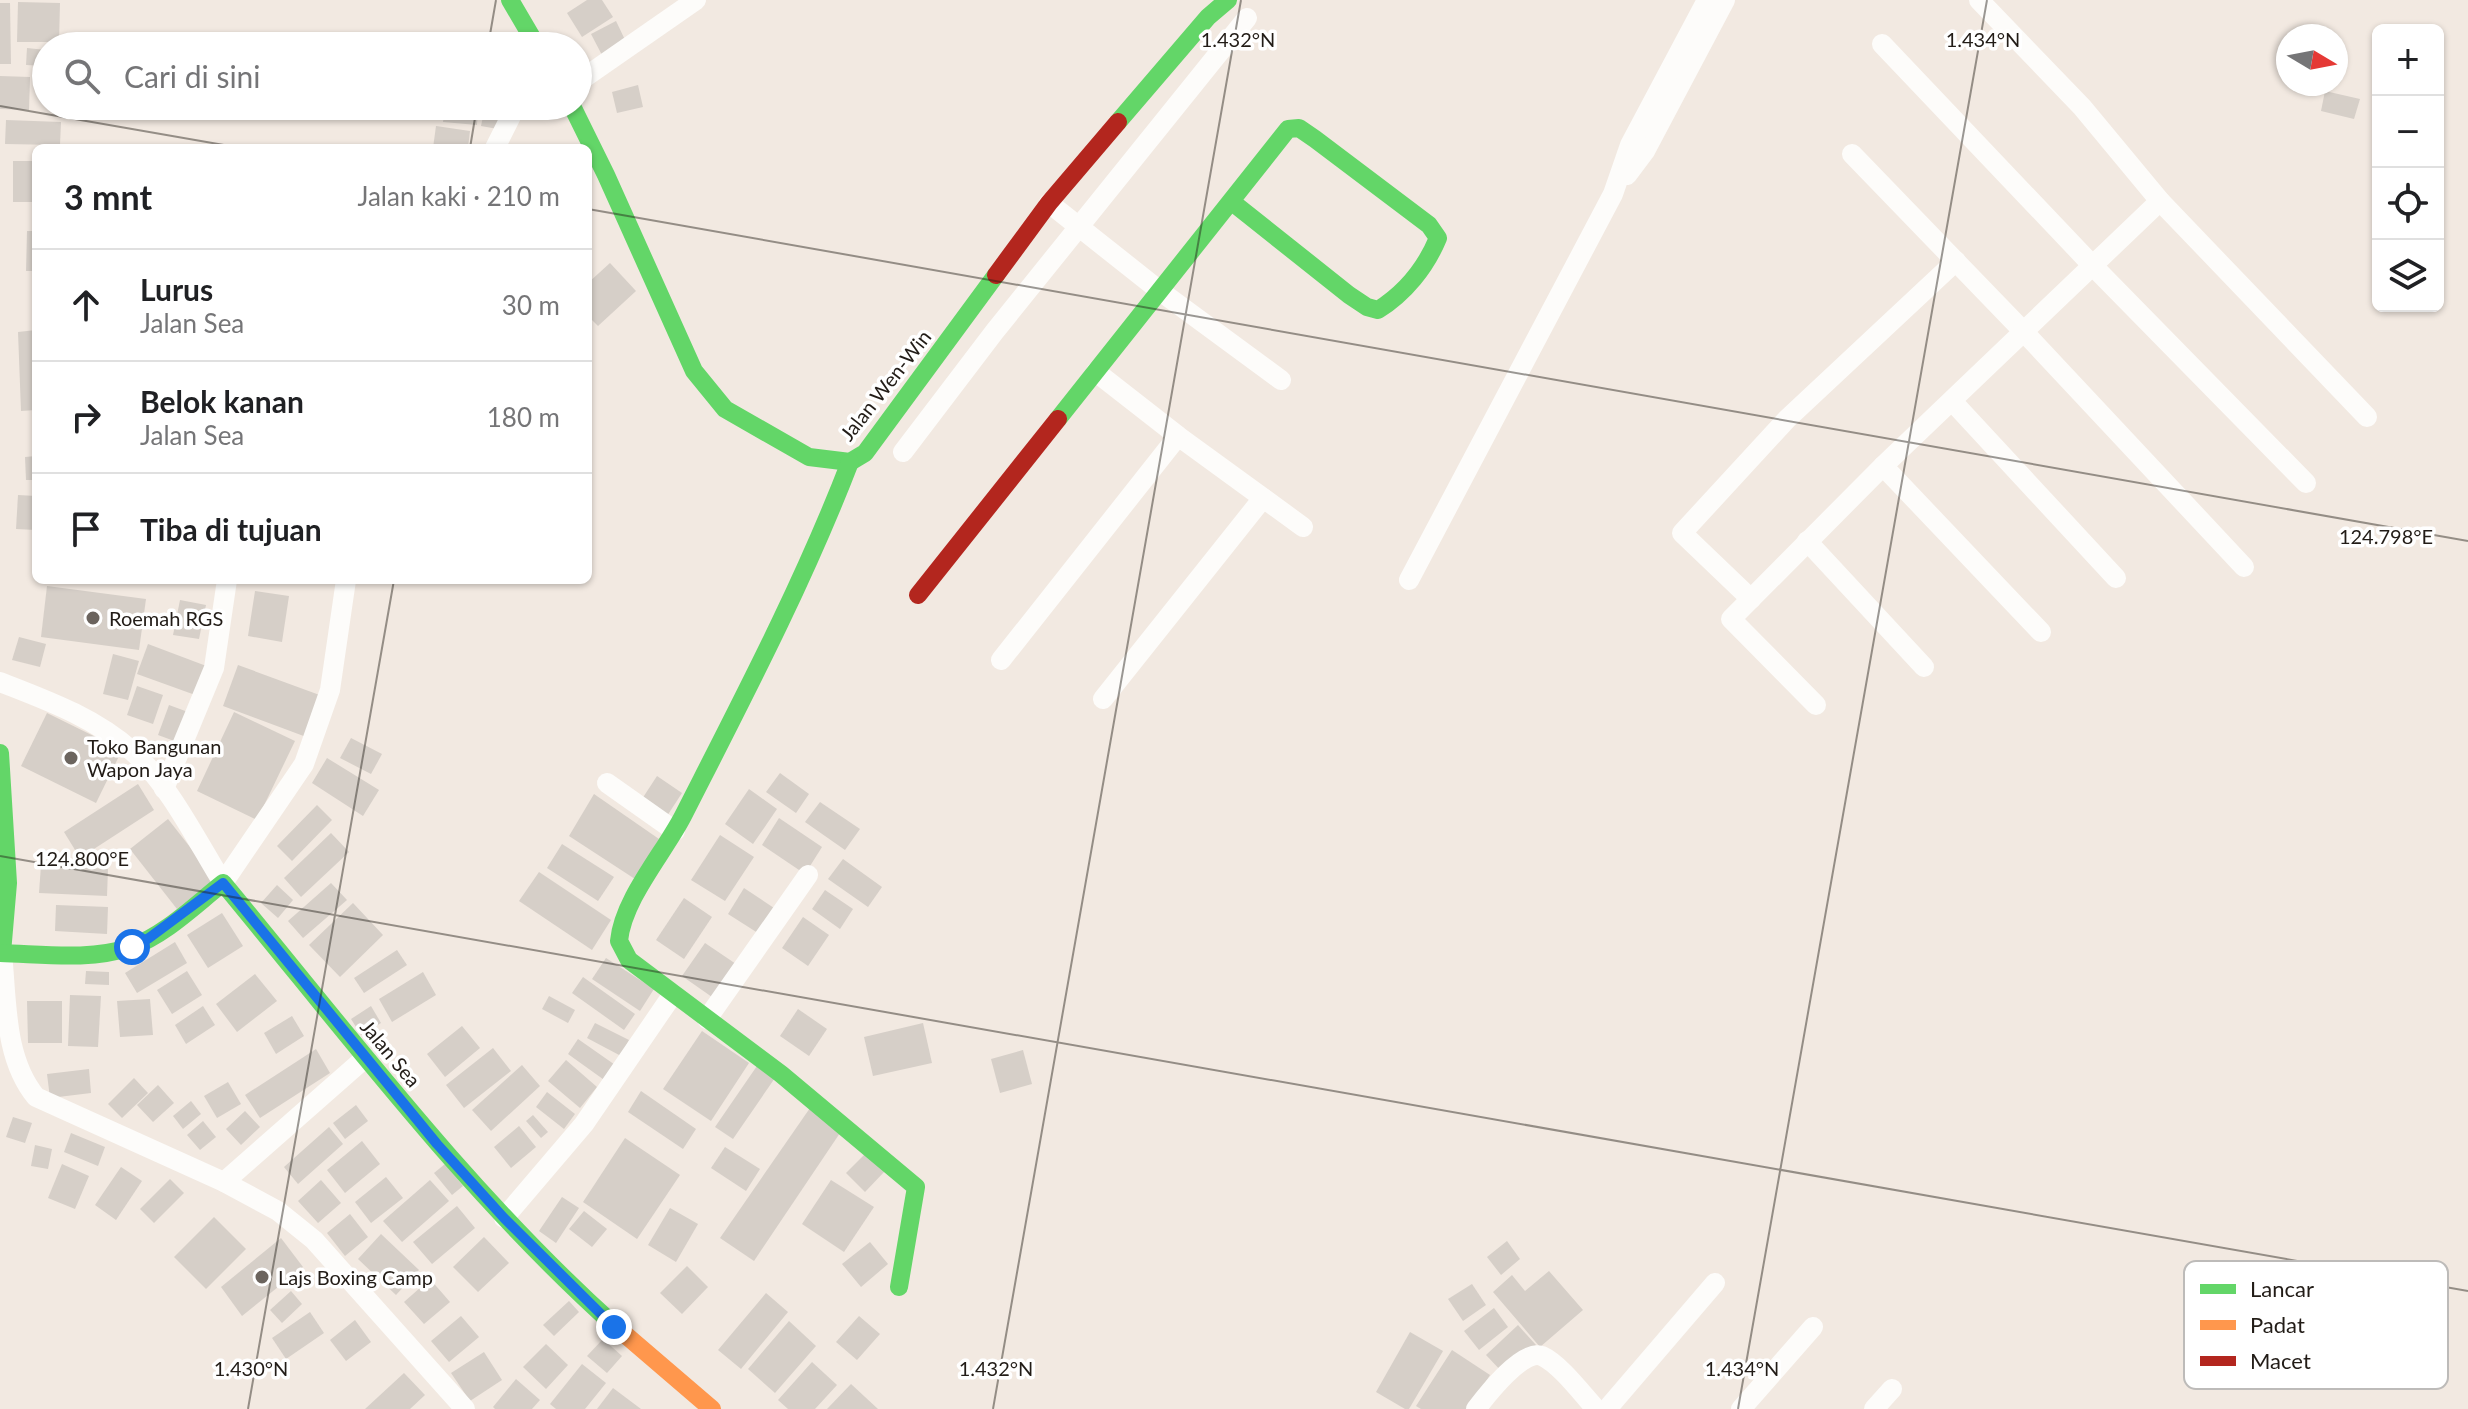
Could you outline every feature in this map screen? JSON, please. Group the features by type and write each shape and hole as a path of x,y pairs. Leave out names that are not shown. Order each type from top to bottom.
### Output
{"street":[{"path":"592,72 696,0"},
{"name":"Jalan Wen-Win","path":"592,147 694,371 725,409 809,457 850,462 865,453 1049,203 1208,17 1228,0"},
{"path":"1409,580 1613,194 1630,145 1707,0"},
{"path":"1613,194 1645,151 1725,0"},
{"path":"1979,0 2082,107 2160,201 2367,417"},
{"path":"513,1 530,32"},
{"path":"903,452 995,331 1247,18"},
{"path":"1882,44 2093,266 2306,483"},
{"path":"497,144 509,120"},
{"name":"Jalan Wen-Win","path":"579,120 591,144"},
{"path":"918,595 1288,129 1299,128 1429,225 1438,238 1433,251 1413,277 1389,304 1378,310 1349,295 1232,202"},
{"path":"1852,154 2244,567"},
{"path":"1816,705 1731,619 1883,466 2160,201"},
{"path":"1049,203 1160,291 1281,380"},
{"path":"1751,599 1682,533 1787,419 1956,261"},
{"path":"1096,372 1303,527"},
{"path":"1952,401 2116,578"},
{"path":"1001,660 1178,436"},
{"path":"850,462 826,527 675,831 619,936 620,949 629,960 916,1187 899,1287"},
{"path":"1883,466 2041,632"},
{"path":"1103,699 1263,498"},
{"path":"1807,541 1924,667"},
{"path":"164,789 214,668 226,584"},
{"path":"1,953 86,953 132,947 149,938 223,883 304,764 330,690 345,584"},
{"path":"0,682 52,702 116,738 134,753 164,789 223,883"},
{"path":"0,753 8,883 1,953 14,1061 24,1082 36,1097 224,1182 278,1211 314,1240 465,1409"},
{"path":"607,783 675,831"},
{"path":"707,1019 808,875"},
{"name":"Jalan Sea","path":"223,883 437,1144 504,1218 614,1327 712,1409"},
{"path":"504,1218 584,1124 673,994"},
{"path":"224,1182 365,1058"},
{"path":"1607,1409 1715,1283"},
{"path":"1741,1409 1813,1327"},
{"path":"1476,1409 1494,1386 1524,1359 1534,1355 1541,1356 1557,1368 1596,1409"},
{"path":"1874,1409 1892,1389"}],"building":[{"path":"587,0 602,0 613,17 590,32 579,32 567,13"},
{"path":"18,2 60,3 59,32 32,32 32,42 17,42"},
{"path":"0,3 10,3 11,64 0,64"},
{"path":"616,21 627,44 603,57 592,33"},
{"path":"27,48 32,49 32,65 26,65"},
{"path":"0,76 30,77 29,110 0,109"},
{"path":"638,85 643,107 617,113 612,92"},
{"path":"2324,96 2360,99 2354,119 2321,111"},
{"path":"6,120 61,122 60,144 5,144"},
{"path":"443,120 477,120 477,125"},
{"path":"482,120 505,120 503,130 481,126"},
{"path":"436,126 470,131 468,144 434,144"},
{"path":"13,161 32,161 32,202 13,202"},
{"path":"27,231 32,231 32,271 26,271"},
{"path":"610,263 636,291 598,326 592,320 592,279"},
{"path":"32,330 32,410 21,411 18,332"},
{"path":"32,456 32,480 26,480 25,457"},
{"path":"18,495 32,496 32,530 16,529"},
{"name":"Roemah RGS","path":"47,586 146,599 139,650 41,637"},
{"path":"255,591 289,596 282,642 248,636"},
{"path":"180,600 206,605 199,639 173,635"},
{"path":"19,637 46,644 40,667 12,660"},
{"path":"148,644 209,667 198,696 137,674"},
{"path":"113,654 139,661 128,700 103,694"},
{"path":"238,665 325,697 309,738 223,706"},
{"path":"137,686 163,695 153,724 127,715"},
{"path":"169,705 188,712 177,742 158,735"},
{"path":"234,712 295,741 257,820 197,791"},
{"name":"Toko Bangunan Wapon Jaya","path":"47,713 122,750 96,803 21,766"},
{"path":"351,738 382,754 371,774 340,758"},
{"path":"327,758 379,790 363,816 312,783"},
{"path":"780,773 809,794 796,813 766,792"},
{"path":"657,776 682,793 667,816 642,799"},
{"path":"138,784 154,810 80,858 64,832"},
{"path":"749,789 777,809 753,844 725,824"},
{"path":"594,794 659,839 635,879 569,836"},
{"path":"820,802 860,829 845,850 805,822"},
{"path":"317,805 332,820 292,861 277,846"},
{"path":"779,818 822,847 805,874 762,845"},
{"path":"168,819 215,879 177,909 130,849"},
{"path":"331,833 349,852 301,897 284,878"},
{"path":"720,835 754,857 725,901 691,880"},
{"path":"562,844 614,877 598,901 547,868"},
{"path":"843,859 882,887 868,907 828,879"},
{"path":"41,865 108,869 107,896 39,893"},
{"path":"539,872 611,920 592,950 519,901"},
{"path":"331,883 347,900 303,938 288,921"},
{"path":"277,885 293,900 278,918 261,903"},
{"path":"744,888 777,910 761,935 728,914"},
{"path":"825,890 853,909 840,929 812,909"},
{"path":"684,898 712,917 684,959 656,940"},
{"path":"353,903 383,935 340,977 309,945"},
{"path":"56,905 108,907 107,934 55,931"},
{"path":"222,913 243,946 208,968 187,935"},
{"path":"803,917 829,935 808,966 782,948"},
{"path":"175,942 187,963 137,993 125,973"},
{"path":"705,943 736,964 712,997 682,976"},
{"path":"397,950 407,965 364,993 354,978"},
{"path":"606,958 654,989 640,1011 592,979"},
{"path":"86,971 109,972 109,985 85,984"},
{"path":"187,971 202,995 172,1014 157,990"},
{"path":"423,972 436,995 392,1022 379,999"},
{"path":"255,974 277,1001 237,1032 216,1004"},
{"path":"583,977 635,1014 624,1030 572,993"},
{"path":"70,995 101,996 98,1047 68,1046"},
{"path":"549,996 575,1010 568,1023 542,1009"},
{"path":"150,999 153,1035 120,1037 117,1001"},
{"path":"27,1001 62,1001 62,1043 28,1043"},
{"path":"203,1006 215,1025 186,1044 175,1025"},
{"path":"371,1006 381,1023 361,1035 351,1019"},
{"path":"798,1009 827,1029 809,1056 780,1036"},
{"path":"292,1016 304,1036 276,1054 264,1033"},
{"path":"595,1023 629,1040 621,1056 587,1038"},
{"path":"923,1023 932,1063 873,1076 864,1037"},
{"path":"462,1026 480,1048 445,1077 427,1054"},
{"path":"702,1031 749,1063 711,1121 663,1089"},
{"path":"578,1039 618,1067 607,1082 568,1054"},
{"path":"493,1048 511,1071 464,1108 446,1085"},
{"path":"316,1049 330,1073 260,1118 245,1095"},
{"path":"1023,1050 1032,1084 1000,1093 991,1059"},
{"path":"566,1060 597,1087 580,1108 548,1081"},
{"path":"759,1063 777,1075 733,1139 715,1127"},
{"path":"522,1065 540,1086 491,1131 472,1110"},
{"path":"89,1069 91,1093 50,1098 47,1074"},
{"path":"134,1078 148,1093 122,1118 108,1104"},
{"path":"228,1082 241,1104 217,1118 204,1096"},
{"path":"158,1085 174,1103 153,1122 137,1105"},
{"path":"641,1091 696,1129 683,1149 628,1112"},
{"path":"547,1092 575,1114 564,1129 536,1107"},
{"path":"191,1101 201,1114 183,1129 173,1116"},
{"path":"356,1105 368,1121 345,1139 333,1123"},
{"path":"810,1108 842,1130 754,1261 720,1238"},
{"path":"245,1111 260,1127 241,1145 226,1129"},
{"path":"533,1115 548,1132 541,1138 526,1121"},
{"path":"13,1117 32,1123 25,1143 6,1137"},
{"path":"203,1121 216,1137 200,1150 187,1135"},
{"path":"519,1126 536,1147 511,1168 494,1147"},
{"path":"329,1127 343,1144 298,1184 284,1167"},
{"path":"71,1133 105,1147 98,1166 64,1152"},
{"path":"625,1138 680,1175 637,1239 583,1202"},
{"path":"362,1141 380,1164 345,1193 327,1170"},
{"path":"35,1145 52,1149 48,1169 31,1166"},
{"path":"725,1147 760,1169 746,1191 711,1168"},
{"path":"866,1153 885,1171 865,1192 846,1173"},
{"path":"62,1164 89,1176 75,1209 48,1198"},
{"path":"445,1164 463,1186 452,1195 434,1173"},
{"path":"121,1167 142,1181 116,1220 95,1205"},
{"path":"386,1177 403,1198 371,1223 355,1202"},
{"path":"170,1179 184,1193 154,1223 140,1209"},
{"path":"321,1180 341,1203 318,1223 298,1201"},
{"path":"430,1180 449,1201 402,1242 383,1221"},
{"path":"831,1180 874,1207 844,1252 802,1224"},
{"path":"562,1197 579,1208 556,1243 539,1231"},
{"path":"457,1206 475,1228 432,1264 413,1242"},
{"path":"670,1208 698,1224 676,1262 648,1245"},
{"path":"584,1211 607,1229 592,1247 569,1229"},
{"path":"350,1214 368,1237 345,1256 327,1233"},
{"path":"214,1217 246,1249 206,1289 174,1257"},
{"path":"381,1234 419,1270 396,1295 358,1259"},
{"path":"484,1237 509,1263 478,1292 453,1267"},
{"name":"Lajs Boxing Camp","path":"281,1238 303,1267 242,1316 221,1287"},
{"path":"1507,1241 1520,1259 1501,1275 1487,1257"},
{"path":"870,1242 888,1264 861,1287 842,1264"},
{"path":"687,1266 708,1287 682,1314 660,1293"},
{"path":"1549,1271 1583,1310 1540,1347 1493,1292 1512,1275 1525,1291"},
{"path":"430,1279 450,1302 424,1324 404,1302"},
{"path":"1472,1284 1486,1305 1463,1321 1448,1299"},
{"path":"291,1291 302,1304 282,1323 270,1310"},
{"path":"766,1293 788,1312 741,1369 718,1350"},
{"path":"569,1301 579,1312 554,1336 543,1325"},
{"path":"1494,1308 1508,1327 1479,1350 1464,1331"},
{"path":"310,1312 324,1333 286,1359 272,1338"},
{"path":"461,1316 479,1337 449,1362 431,1341"},
{"path":"859,1316 880,1334 857,1360 836,1342"},
{"path":"355,1320 371,1342 346,1361 330,1340"},
{"path":"789,1321 816,1346 775,1393 748,1369"},
{"path":"1518,1325 1536,1345 1504,1374 1486,1355"},
{"path":"1410,1332 1443,1351 1409,1409 1405,1409 1376,1392"},
{"path":"603,1339 622,1356 607,1373 587,1356"},
{"path":"546,1344 568,1365 546,1389 523,1367"},
{"path":"1452,1350 1490,1375 1468,1409 1421,1409 1416,1406"},
{"path":"484,1352 502,1380 470,1401 451,1373"},
{"path":"812,1362 837,1385 815,1409 788,1409 778,1400"},
{"path":"582,1364 606,1383 585,1409 556,1409 550,1404"},
{"path":"404,1373 425,1395 410,1409 365,1409"},
{"path":"516,1379 540,1400 532,1409 495,1409 493,1407"},
{"path":"851,1384 878,1409 827,1409"},
{"path":"613,1388 641,1409 597,1409"}],"traffic: fast":[{"path":"510,0 529,32"},
{"path":"1118,122 1208,17 1228,0"},
{"path":"579,120 591,144"},
{"path":"1058,419 1288,129 1299,128 1315,139 1429,225 1438,238 1414,278 1378,310 1349,295 1232,202"},
{"path":"592,147 694,371 725,409 809,457 850,462 865,453 996,275"},
{"path":"850,462 771,641 683,816 636,893 622,925 619,941 629,960 781,1074 916,1187 899,1287"},
{"path":"0,753 8,883 2,953"},
{"path":"0,953 83,955 131,947 168,927 223,883 459,1167 560,1274 614,1325"}],"traffic: slow":[{"path":"614,1325 712,1409"}],"traffic: jam":[{"path":"996,275 1049,203 1118,122"},
{"path":"918,595 1058,419"}],"place":[{"name":"Roemah RGS","path":"93,618"},
{"name":"Toko Bangunan Wapon Jaya","path":"71,758"},
{"name":"Lajs Boxing Camp","path":"262,1277"}],"route":[{"path":"132,947 149,938 223,883 437,1144 504,1218 614,1327"}]}
